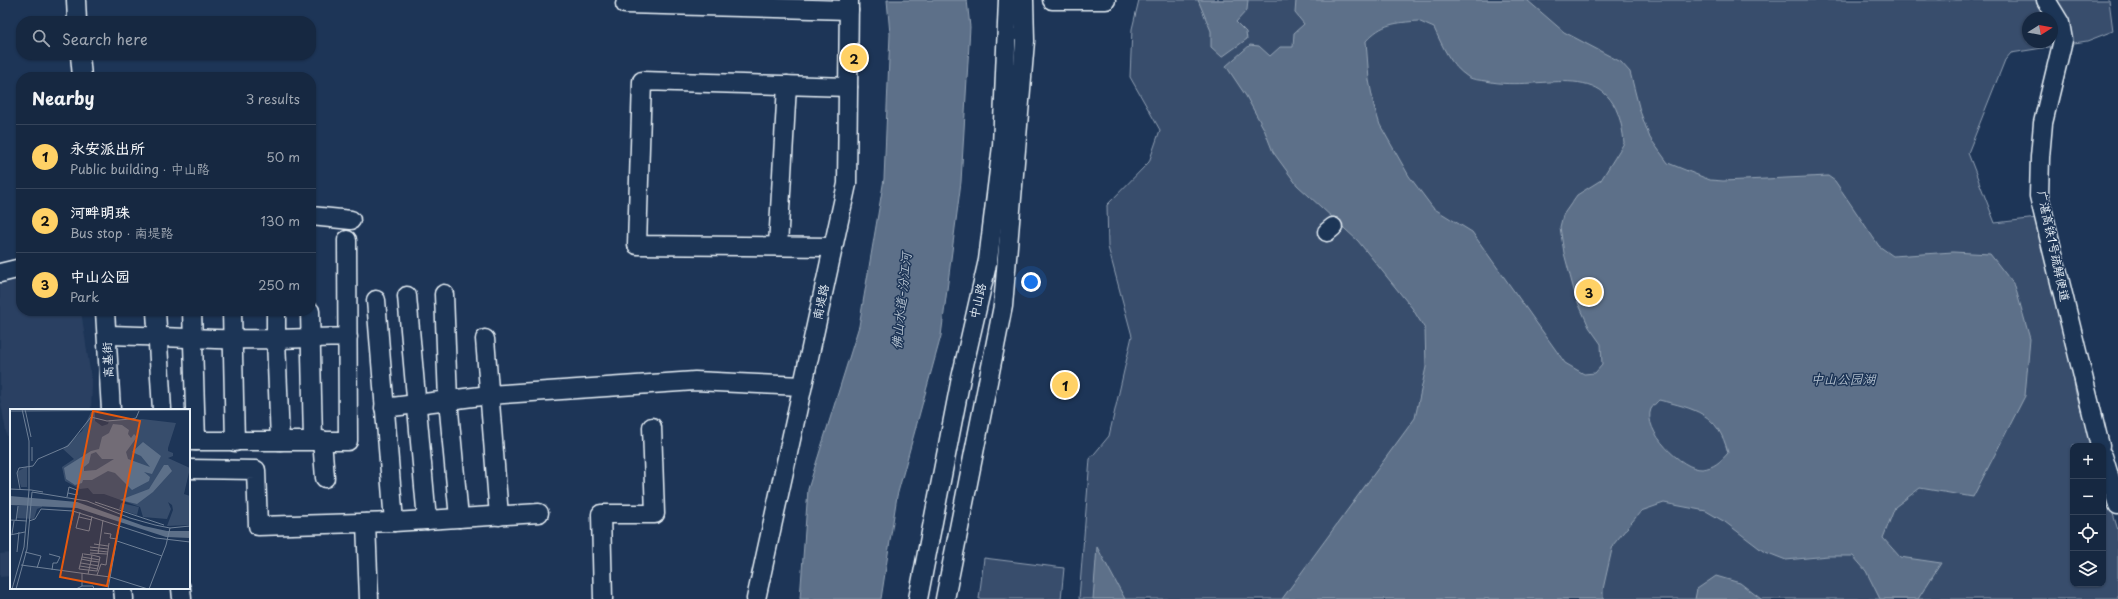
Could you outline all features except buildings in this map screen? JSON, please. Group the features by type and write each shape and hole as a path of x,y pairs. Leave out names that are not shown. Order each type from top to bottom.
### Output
{"street":[{"path":"76,0 77,16"},
{"name":"中山路","path":"918,599 961,378 988,260 1002,146 1008,0"},
{"name":"中山路","path":"945,599 1003,306 1025,41 1024,0"},
{"path":"1052,0 1106,0"},
{"name":"广湛高铁1号疏解便道","path":"2046,0 2060,23 2063,40 2043,123 2040,157 2040,196 2099,443"},
{"path":"625,4 849,5"},
{"name":"南堤路","path":"756,599 847,184 849,5"},
{"path":"80,60 82,72"},
{"path":"833,247 637,245 642,81 848,87"},
{"path":"778,246 787,85"},
{"path":"316,216 351,220"},
{"path":"192,316 193,441 348,441 346,240"},
{"path":"0,273 16,269"},
{"path":"444,294 448,400 459,518"},
{"path":"408,296 427,520"},
{"path":"376,300 394,522"},
{"name":"高基街","path":"105,316 111,409"},
{"path":"156,316 162,409"},
{"path":"232,316 235,442"},
{"path":"276,316 280,441"},
{"path":"310,316 310,338 318,440 325,478"},
{"path":"107,335 193,337 233,341 348,337"},
{"path":"485,339 499,516"},
{"path":"384,408 489,395 695,380 802,386"},
{"path":"603,599 601,514 655,514 652,427"},
{"path":"2106,466 2118,505"},
{"path":"190,469 256,470 258,526 394,522 539,513"},
{"path":"366,523 369,599"},
{"path":"123,589 124,599"},
{"path":"181,589 182,599"}],"shaded area":[{"path":"1139,0 2109,0 2113,31 2087,41 2058,46 2058,12 2022,12 2022,48 2043,48 2011,53 2005,60 1968,153 1995,223 2046,217 2076,394 2091,443 2070,443 2070,587 2106,587 2106,492 2118,530 2118,599 1079,599 1090,459 1109,436 1132,336 1108,247 1107,205 1149,162 1160,130 1130,77 1132,29"},
{"path":"16,280 16,316 82,316 92,384 91,409 10,409 10,453 0,398 0,283"},
{"path":"10,553 10,576 0,577 0,554"},
{"path":"984,558 1064,568 1061,599 979,599"}],"water":[{"name":"佛山水道-汾江河","path":"887,0 967,0 970,27 961,182 941,336 897,496 881,599 800,599 808,489 859,326 884,179 890,34"},
{"path":"1198,0 1248,0 1247,10 1236,22 1246,32 1247,39 1222,57 1211,47 1211,31"},
{"name":"中山公园湖","path":"1296,0 1527,0 1564,32 1621,62 1630,72 1640,111 1650,138 1668,163 1710,180 1723,181 1828,176 1835,181 1879,246 1893,256 1953,252 1990,254 2015,286 2030,339 2025,396 1973,497 1920,488 1895,507 1883,538 1900,557 1941,563 1918,599 1880,599 1866,571 1853,556 1828,556 1786,560 1763,551 1725,522 1706,511 1664,503 1641,511 1613,545 1603,589 1603,599 1282,599 1415,418 1426,367 1425,329 1412,308 1358,241 1297,185 1273,152 1264,129 1246,96 1226,66 1250,45 1259,46 1270,56 1280,47 1293,47 1294,33 1304,24 1295,13","holes":["1418,21 1434,28 1444,49 1456,67 1470,78 1508,84 1574,82 1592,86 1607,96 1618,114 1624,143 1601,180 1577,195 1563,215 1560,227 1564,253 1576,298 1589,327 1601,344 1602,365 1595,373 1584,374 1565,363 1472,232 1433,208 1409,176 1380,125 1374,106 1369,80 1366,41 1384,27 1396,23","1659,400 1694,410 1711,421 1718,429 1724,440 1728,453 1714,466 1702,469 1694,468 1684,463 1666,447 1652,427 1650,418 1651,409"]},
{"path":"1097,547 1125,599 1093,599"},
{"path":"1716,576 1740,583 1761,599 1695,599 1697,589"}],"place":[{"name":"河畔明珠","path":"854,58"},
{"name":"中山公园","path":"1589,292"},
{"name":"永安派出所","path":"1065,385"}]}
